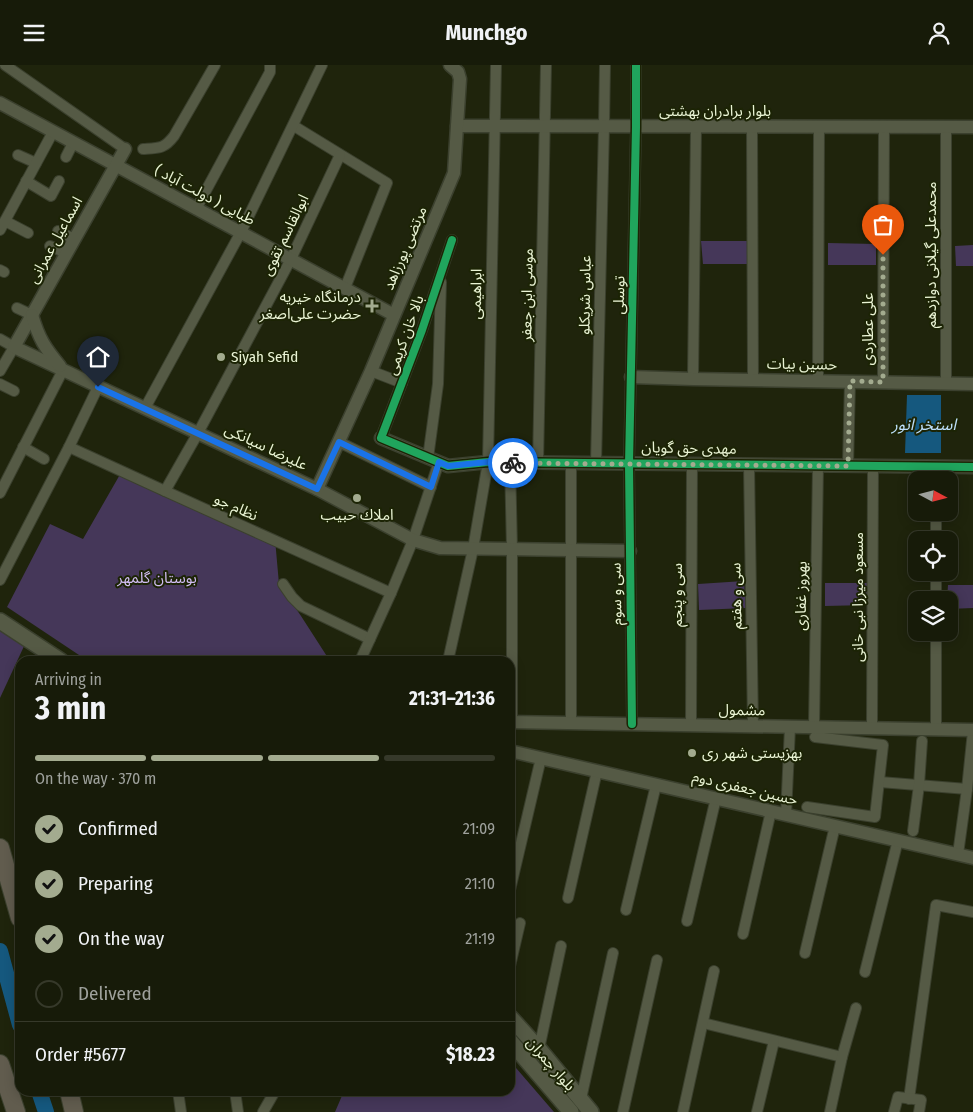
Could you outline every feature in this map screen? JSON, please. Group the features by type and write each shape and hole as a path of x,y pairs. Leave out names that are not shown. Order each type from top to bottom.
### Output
{"highway":[{"path":"0,848 15,900"},
{"path":"0,1064 16,1112"},
{"path":"69,1096 74,1112"}],"main road":[{"path":"0,621 53,656"},
{"name":"بلوار چمران","path":"515,1023 591,1112"},
{"name":"بلوار چمران","path":"515,1047 571,1112"}],"street":[{"path":"5,65 125,149"},
{"path":"143,149 153,149 166,145 174,136 215,65"},
{"path":"196,209 270,72 270,65"},
{"path":"145,408 241,232 322,65"},
{"name":"مرتضی پورزاهد","path":"317,489 371,371 454,173 460,79 458,73 451,65"},
{"name":"ابراهیمی","path":"449,656 473,549 488,462 496,65"},
{"name":"موسی ابن جعفر","path":"538,463 546,65"},
{"name":"عباس شریکلو","path":"596,463 605,65"},
{"name":"توسلی","path":"629,464 636,65"},
{"name":"طبایی ( دولت آباد )","path":"0,103 394,315"},
{"path":"294,126 387,183 345,288"},
{"name":"بلوار برادران بهشتی","path":"457,126 973,127"},
{"path":"694,379 696,127"},
{"path":"752,127 754,379"},
{"path":"818,381 819,127"},
{"name":"علی عطاردی","path":"883,382 884,127"},
{"name":"محمدعلی گیلانی دوازدهم","path":"946,127 946,383"},
{"path":"28,233 2,225 53,132"},
{"path":"66,157 73,143"},
{"name":"اسماعیل عمرانی","path":"14,347 125,149"},
{"path":"18,155 36,163"},
{"name":"ابوالقاسم تقوی","path":"165,491 291,259 340,155"},
{"path":"26,181 51,196 59,181"},
{"path":"58,231 74,239"},
{"name":"بالا خان کریمی","path":"381,438 422,331 452,240"},
{"path":"50,246 66,253"},
{"name":"بالا خان کریمی","path":"362,656 392,593 431,487 438,384 442,271"},
{"path":"0,493 63,370 45,347 32,315 17,308"},
{"path":"0,339 14,347 0,371"},
{"name":"علیرضا سیانکی","path":"14,347 440,548 630,551"},
{"path":"371,371 402,383"},
{"name":"حسین بیات","path":"631,377 973,384"},
{"path":"848,466 850,381"},
{"path":"0,384 14,391"},
{"path":"0,580 98,387"},
{"name":"مهدی حق گویان","path":"381,438 448,466 488,462 973,467"},
{"path":"339,442 431,487"},
{"path":"23,447 44,459"},
{"name":"نظام جو","path":"69,447 392,593"},
{"path":"510,463 511,656"},
{"path":"571,463 571,723"},
{"name":"سی و سوم","path":"629,464 632,724"},
{"name":"سی و پنجم","path":"691,725 692,464"},
{"name":"سی و هفتم","path":"749,465 753,726"},
{"name":"بهروز غفاری","path":"815,732 818,466"},
{"name":"مسعود میرزا نبی خانی","path":"872,728 874,466"},
{"path":"283,584 301,606 370,639"},
{"path":"936,641 936,729"},
{"name":"مشمول","path":"515,722 790,727 815,732 872,728 973,731"},
{"path":"786,815 790,727"},
{"path":"958,854 973,731"},
{"path":"807,807 874,817 880,782 883,745 815,732"},
{"path":"913,831 922,741"},
{"name":"حسین جعفری دوم","path":"515,752 973,858"},
{"path":"515,870 541,758"},
{"path":"568,898 597,771"},
{"path":"880,782 967,789"},
{"path":"626,910 656,785"},
{"path":"687,921 716,798"},
{"path":"744,934 771,811"},
{"path":"805,953 835,826"},
{"path":"866,972 898,841"},
{"path":"909,1099 936,905 973,912"},
{"path":"515,944 520,923"},
{"path":"539,1049 561,946"},
{"path":"581,1099 613,953"},
{"path":"623,1112 657,960"},
{"path":"683,1112 714,971"},
{"path":"830,1112 842,1057 856,1008"},
{"path":"703,1023 842,1057"},
{"path":"757,1112 774,1041"},
{"path":"179,1096 181,1112"},
{"path":"236,1096 238,1112"},
{"path":"263,1112 272,1096"},
{"path":"894,1112 898,1097 921,1100 919,1112"}],"green space":[{"path":"701,241 747,241 747,264 703,264"},
{"path":"828,243 876,244 876,265 828,265"},
{"path":"973,245 973,266 956,266 955,246"},
{"name":"بوستان گلمهر","path":"122,471 275,539 279,584 327,656 80,656 7,607 50,524 83,539"},
{"path":"744,581 746,608 699,610 698,584"},
{"path":"825,583 868,583 868,605 825,606"},
{"path":"948,585 973,585 973,608 958,609 958,591 948,591"},
{"path":"0,627 25,644 19,656 15,656 15,666 0,698"},
{"path":"515,1067 554,1112 335,1112 342,1096 515,1096"}],"water":[{"name":"استخر انور","path":"907,395 941,395 941,453 905,453"}],"waterway":[{"path":"0,951 15,1006"},
{"path":"41,1096 46,1112"}],"cycle path":[{"path":"632,724 629,464 636,65"},
{"path":"452,240 422,330 381,438 448,466 488,462 973,467"}],"way so far":[{"path":"513,463 848,466 850,381 883,382 883,255"}],"place":[{"name":"درمانگاه خیریه حضرت علی‌اصغر","path":"372,306"},
{"name":"Siyah Sefid","path":"221,357"},
{"name":"املاك حبيب","path":"357,498"},
{"name":"بهزیستی شهر ری","path":"692,753"}],"route":[{"path":"98,387 317,489 339,442 431,487 439,462 448,466 488,462 513,463"}]}
